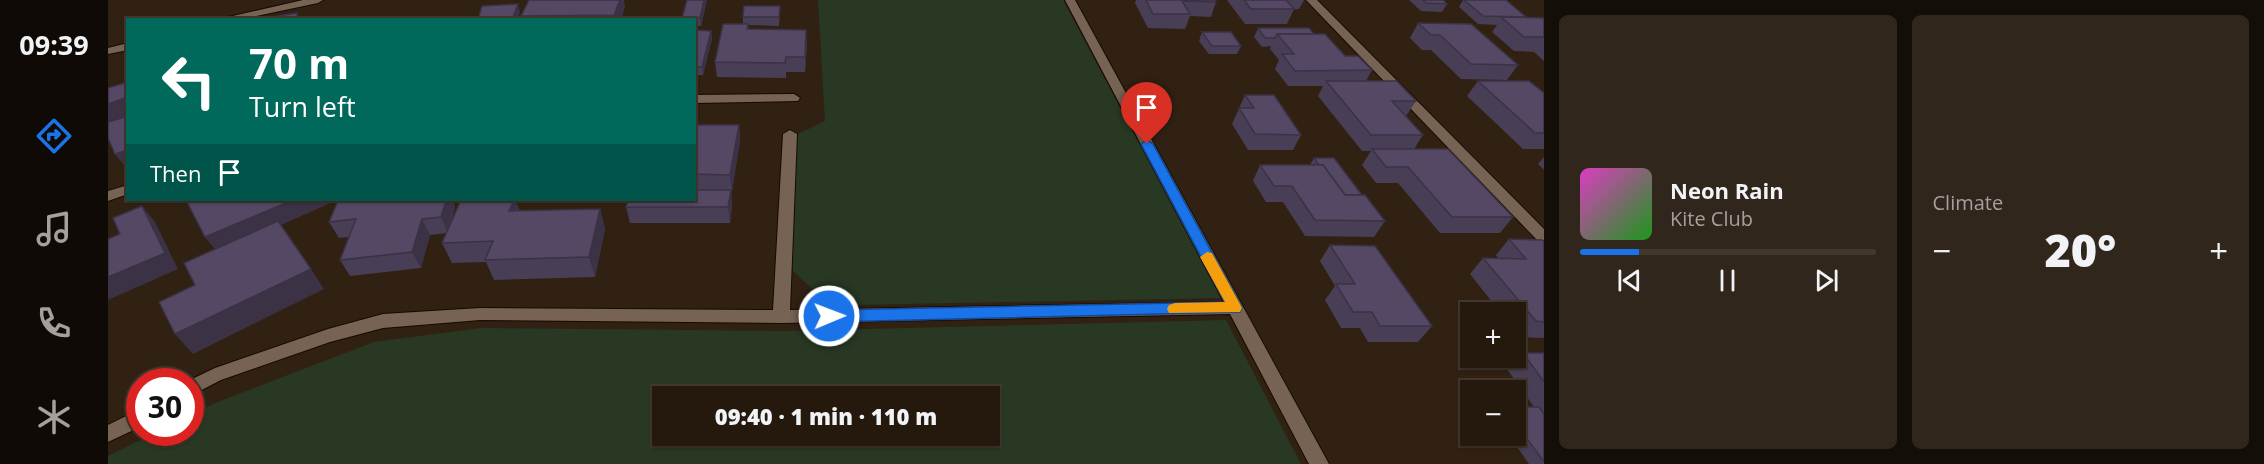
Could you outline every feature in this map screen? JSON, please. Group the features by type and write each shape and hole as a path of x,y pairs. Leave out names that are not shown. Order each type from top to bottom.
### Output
{"street":[{"path":"230,18 318,0"},
{"path":"1070,0 1319,464"},
{"path":"1311,0 1544,238"},
{"path":"108,51 126,46"},
{"path":"696,99 794,98"},
{"path":"781,317 790,134"},
{"path":"108,196 126,190"},
{"path":"204,381 215,375 328,336 382,321 480,314 781,317 1235,308"},
{"path":"108,434 126,424"}],"green space":[{"path":"818,0 1063,0 1221,298 853,305 817,293 792,270 796,135 825,121"},
{"path":"1226,320 1301,464 108,464 108,456 128,446 204,446 204,408 374,342 481,328 784,331"}],"building":[{"path":"529,0 620,0 614,15 521,16"},
{"path":"687,0 704,0 700,18 682,18"},
{"path":"1146,0 1215,0 1216,2 1182,1 1190,14 1153,14"},
{"path":"1244,0 1286,0 1294,9 1251,9"},
{"path":"1423,0 1443,0 1447,4 1426,3"},
{"path":"1464,0 1506,0 1526,17 1483,16"},
{"path":"518,4 513,18 479,18 482,6"},
{"path":"744,6 780,6 779,17 743,17"},
{"path":"297,13 297,18 267,18"},
{"path":"1501,17 1544,18 1544,37 1524,37"},
{"path":"1418,23 1471,24 1518,65 1471,64 1440,35 1431,35"},
{"path":"723,24 748,24 747,29 806,30 805,57 786,57 785,63 715,62"},
{"path":"1258,28 1309,28 1314,34 1277,34 1275,38 1265,38"},
{"path":"696,30 711,31 702,67 696,67"},
{"path":"1202,32 1231,32 1241,46 1212,46"},
{"path":"1277,34 1325,34 1345,56 1358,56 1372,70 1295,71 1282,54 1294,54"},
{"path":"1326,81 1397,81 1416,101 1392,101 1423,135 1371,135"},
{"path":"1478,81 1529,81 1544,93 1544,133 1535,133"},
{"path":"126,83 126,98 108,104 108,88"},
{"path":"1245,95 1274,95 1301,135 1255,134 1239,108 1254,108"},
{"path":"126,117 126,151 115,154 108,138 108,122"},
{"path":"696,125 739,125 730,175 696,174"},
{"path":"1372,149 1448,149 1513,217 1452,217 1408,167 1386,167"},
{"path":"1314,158 1334,158 1362,195 1345,195 1323,165 1319,165"},
{"path":"1260,165 1323,165 1345,195 1365,195 1385,221 1315,220 1292,186 1274,186"},
{"path":"696,190 731,190 728,207 626,207 628,201 696,201"},
{"path":"187,201 291,201 205,237"},
{"path":"338,201 446,201 441,217 422,219 412,252 340,260 356,219 329,222"},
{"path":"461,201 514,201 509,211 600,209 589,257 485,260 493,241 442,243"},
{"path":"142,206 165,253 108,277 108,239 120,234 113,218"},
{"path":"278,221 311,269 175,334 159,302 195,285 184,263"},
{"path":"1509,239 1544,241 1544,322 1536,321 1526,309 1526,302 1520,302 1483,258 1526,259"},
{"path":"1330,245 1375,246 1432,326 1380,326 1372,312 1353,312 1336,284 1355,284"},
{"path":"1526,353 1544,353 1544,382 1526,357"},
{"path":"1526,407 1539,407 1544,414 1544,462 1526,437"}],"slow traffic":[{"path":"1175,309 1235,308 1207,257"}],"route":[{"path":"829,316 1235,308 1147,144"}]}
